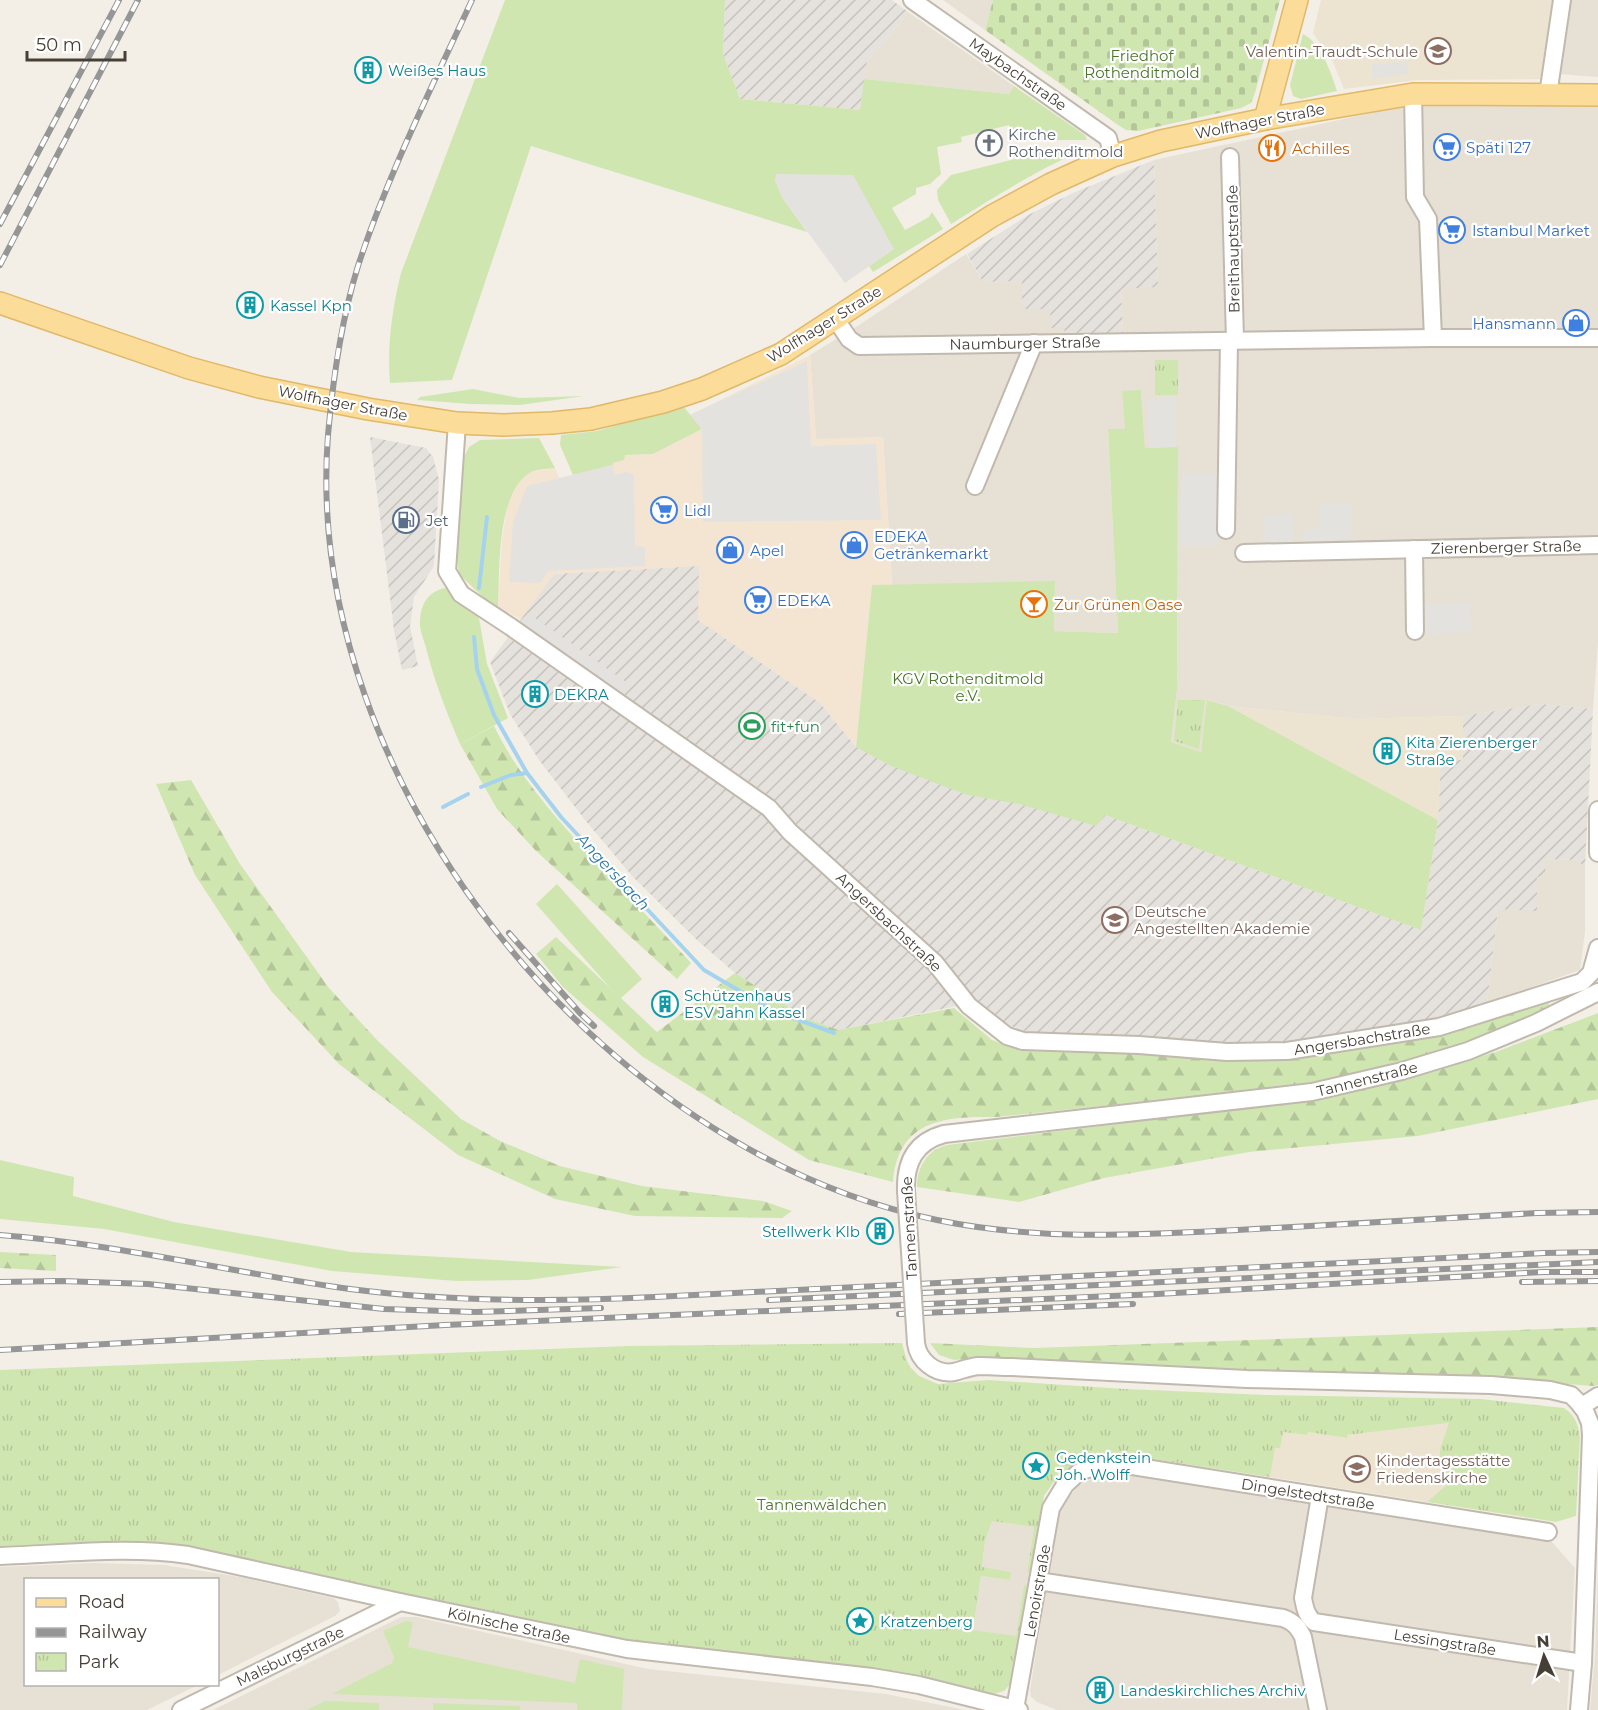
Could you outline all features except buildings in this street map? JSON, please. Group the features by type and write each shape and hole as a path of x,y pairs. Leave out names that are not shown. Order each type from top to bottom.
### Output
{"main road":[{"path":"1265,119 1297,0"},
{"name":"Wolfhager Straße","path":"0,303 156,357 234,381 368,410 457,423 503,425 591,419 663,402 702,389 781,354 992,216 1051,184 1113,156 1161,141 1265,119 1413,94 1598,96"}],"street":[{"name":"Maybachstraße","path":"912,0 1108,138 1113,156"},
{"path":"1548,95 1562,0"},
{"path":"1413,94 1415,197 1428,219 1433,338"},
{"name":"Breithauptstraße","path":"1230,157 1232,341"},
{"name":"Naumburger Straße","path":"835,318 849,339 859,346 1598,338"},
{"path":"1226,530 1232,341"},
{"path":"975,486 1034,343"},
{"name":"Angersbachstraße","path":"457,423 447,572 461,594 769,808 790,832 935,963 969,1006 1007,1036 1023,1041 1227,1052 1287,1051 1439,1027 1535,998 1582,982 1591,973 1598,948"},
{"name":"Zierenberger Straße","path":"1244,553 1598,545"},
{"name":"Zierenberger Straße","path":"1414,549 1415,631"},
{"path":"1598,810 1598,854"},
{"name":"Tannenstraße","path":"1576,1401 1550,1390 1491,1385 1247,1379 1012,1367 976,1366 948,1372 936,1369 925,1362 918,1353 916,1343 906,1170 912,1157 926,1142 944,1134 1312,1092 1402,1071 1468,1051 1536,1023 1598,992"},
{"path":"1578,1710 1593,1539 1590,1423 1576,1401 1598,1396"},
{"name":"Dingelstedtstraße","path":"1071,1478 1089,1468 1111,1463 1548,1532"},
{"name":"Lenoirstraße","path":"1017,1709 1052,1508 1071,1478"},
{"name":"Lessingstraße","path":"1320,1496 1303,1598 1308,1617 1314,1622 1583,1663"},
{"name":"Kölnische Straße","path":"0,1556 156,1550 627,1649 872,1677 918,1685 1017,1709"},
{"path":"1038,1581 1292,1621 1303,1636 1318,1710"},
{"name":"Malsburgstraße","path":"181,1710 400,1602"}],"shaded area":[{"path":"725,0 892,0 908,12 892,34 867,61 860,110 740,99 723,54"},
{"path":"943,0 993,0 985,30"},
{"name":"Valentin-Traudt-Schule","path":"1321,0 1558,0 1548,79 1418,80 1344,89 1333,62 1313,33"},
{"path":"1568,0 1598,0 1598,77 1559,74"},
{"path":"908,12 1014,86 1009,94 864,79 867,61 892,34"},
{"path":"1407,62 1408,74 1372,79 1372,64"},
{"path":"1408,105 1598,105 1598,643 1593,709 1540,704 1463,716 1353,719 1228,706 1208,700 1201,752 1171,742 1177,690 1178,448 1145,448 1141,390 1125,429 1108,430 1118,633 1054,631 1055,582 892,585 883,437 816,440 810,355 966,254 983,282 1022,281 1064,327 1123,334 1121,288 1158,287 1154,160"},
{"path":"1154,160 1158,287 1121,289 1123,334 1065,335 1064,327 1051,328 1050,309 1022,309 1022,281 983,282 967,254 1028,215 1073,193"},
{"path":"776,174 853,175 894,249 845,283 782,197 775,181"},
{"path":"810,355 816,439 883,437 892,585 872,585 856,747 820,703 698,620 698,566 554,574 522,620 498,607 502,540 508,501 521,480 530,472 555,468 559,478 613,466 613,463 624,455 653,454 702,429 690,415"},
{"path":"807,361 811,446 876,444 881,520 703,522 702,429 690,415"},
{"path":"1175,398 1176,447 1149,448 1147,399"},
{"path":"370,437 426,448 433,457 439,480 434,566 414,597 410,626 418,666 402,670 394,630"},
{"path":"613,465 615,475 626,472 634,474 635,546 645,547 645,566 549,571 540,583 509,582 513,522 527,486"},
{"path":"1181,474 1220,474 1220,546 1180,546"},
{"path":"1351,503 1352,543 1303,545 1303,529 1320,528 1319,504"},
{"path":"1293,514 1294,543 1264,544 1263,515"},
{"path":"699,566 698,620 820,703 856,747 967,795 1105,815 1421,930 1438,820 1441,759 1463,760 1463,716 1540,704 1593,709 1585,867 1576,860 1546,859 1545,876 1537,877 1537,911 1498,909 1487,1003 1444,1018 1285,1042 1226,1047 1009,1032 988,1016 977,1002 838,1030 806,1018 735,973 697,940 633,877 539,760 510,714 490,662 554,574"},
{"path":"1470,602 1471,632 1423,634 1421,604"},
{"path":"528,613 626,682 618,693 520,624"},
{"path":"1228,706 1353,719 1463,716 1463,760 1441,760 1438,820"},
{"path":"1546,859 1576,860 1585,867 1585,932 1580,970 1487,1003 1498,909 1537,876"},
{"name":"Kindertagesstätte Friedenskirche","path":"1450,1423 1440,1461 1450,1483 1427,1502 1270,1477 1275,1447 1283,1432 1307,1435 1308,1432 1346,1438 1347,1435"},
{"path":"1113,1475 1134,1476 1552,1542 1575,1568 1567,1710 1057,1710 1037,1702 1031,1697 1030,1690 1058,1517 1065,1502 1078,1486 1093,1478"},
{"path":"992,1521 1034,1527 1027,1571 1030,1572 1028,1586 1024,1586 1016,1637 973,1630 981,1576 1010,1580 1010,1572 982,1568 985,1542"},
{"path":"92,1563 164,1565 240,1577 333,1598 338,1602 340,1611 335,1616 219,1674 219,1578 24,1578 24,1686 196,1686 147,1710 0,1710 0,1567"},
{"path":"1598,1568 1598,1710 1590,1710 1595,1655"},
{"path":"401,1617 416,1617 648,1669 886,1694 965,1710 213,1710"}],"green space":[{"path":"505,0 725,0 723,54 740,99 860,110 864,79 1009,94 1014,86 1085,135 1087,140 1031,140 1027,132 1016,129 1011,131 1009,125 961,137 962,142 937,147 941,174 930,184 916,188 916,194 892,208 905,230 929,217 932,212 943,229 873,272 869,266 894,249 782,197 807,232 531,146 452,380 390,383 391,328 401,273"},
{"name":"Friedhof Rothenditmold","path":"993,0 1280,0 1251,103 1241,108 1138,131 1126,130 1118,125 985,30"},
{"path":"1303,34 1320,51 1337,91 1301,99 1293,96 1290,85"},
{"path":"1078,150 1079,152 1029,177 951,224 938,200 937,190 951,175 1023,157 1027,152"},
{"path":"1155,360 1178,360 1178,395 1155,395"},
{"path":"473,389 519,398 584,396 520,405 417,400 420,397"},
{"name":"KGV Rothenditmold e.V.","path":"1141,390 1145,448 1178,447 1177,690 1171,742 1201,752 1207,700 1228,706 1438,820 1421,930 1105,815 1096,826 1019,804 967,795 891,766 856,747 872,585 1055,581 1054,631 1118,633 1108,429 1125,429 1122,391"},
{"path":"683,406 702,429 653,454 625,455 624,460 613,463 613,465 573,475 560,445 561,435 597,431"},
{"path":"539,438 555,468 537,470 528,474 510,499 502,535 498,607 484,598 459,574 457,558 461,463 469,447 480,440"},
{"path":"445,588 470,607 479,618 487,664 508,718 460,744 437,685 420,624 426,599 434,592"},
{"path":"1178,700 1205,700 1199,749 1174,741"},
{"path":"494,726 530,784 558,819 691,963 677,979 536,851 497,809 460,744"},
{"path":"191,780 240,864 329,988 377,1040 461,1119 500,1141 560,1166 642,1186 763,1201 792,1211 782,1218 635,1216 555,1199 458,1155 339,1064 272,992 195,875 156,784"},
{"path":"557,884 642,979 620,999 536,904"},
{"path":"556,937 657,1032 735,973 806,1018 838,1030 954,1008 992,1040 1003,1044 1227,1056 1287,1056 1446,1034 1548,1001 1551,1009 1465,1043 1387,1066 1294,1086 942,1121 914,1134 904,1146 897,1161 893,1182 809,1160 643,1057 563,987 536,954"},
{"path":"1598,1013 1598,1099 1418,1136 1249,1152 1104,1178 1019,1202 917,1187 924,1160 940,1147 947,1145 1286,1103 1351,1092 1388,1084 1496,1052"},
{"path":"0,1160 74,1177 73,1196 174,1222 351,1252 622,1267 528,1280 456,1281 332,1271 104,1229 0,1219"},
{"path":"0,1252 56,1255 56,1271 0,1268"},
{"path":"1598,1327 1598,1385 1593,1386 1486,1378 1298,1372 985,1357 954,1360 939,1355 930,1343 1034,1348"},
{"name":"Tannenwäldchen","path":"902,1343 911,1368 919,1376 938,1384 988,1380 1267,1395 1481,1399 1564,1408 1575,1420 1580,1436 1576,1516 1556,1522 1427,1502 1449,1483 1440,1453 1449,1423 1347,1435 1347,1438 1308,1432 1307,1435 1283,1432 1280,1448 1275,1448 1270,1477 1120,1454 1089,1458 1068,1469 1053,1483 1044,1496 1030,1572 1027,1572 1034,1527 992,1521 985,1542 982,1567 1011,1572 1010,1580 981,1576 973,1630 1016,1636 1024,1585 1028,1586 1011,1683 1004,1691 994,1694 627,1643 170,1546 135,1543 0,1551 0,1370 628,1346"},
{"path":"406,1621 413,1622 408,1647 575,1683 580,1659 624,1669 622,1710 577,1710 577,1703 332,1694 392,1663 394,1657 383,1631"},
{"path":"325,1701 379,1703 379,1710 307,1710"},
{"path":"433,1703 520,1706 520,1710 433,1710"}],"waterway":[{"name":"Angersbach","path":"479,588 487,517"},
{"name":"Angersbach","path":"474,637 477,669 494,715 527,773 561,817 704,970 772,1010 834,1033"},
{"path":"481,787 511,775 527,773"},
{"path":"443,807 468,794"}],"railway":[{"path":"0,224 119,0"},
{"path":"0,265 138,0"},
{"path":"472,0 411,131 358,266 342,329 328,435 333,566 365,694 420,818 496,932 590,1033 696,1117 813,1181 937,1220 1012,1231 1124,1235 1537,1213 1598,1212"},
{"path":"509,933 594,1026"},
{"path":"0,1235 88,1245 350,1289 502,1300 654,1297 1598,1252"},
{"path":"769,1300 1598,1262"},
{"path":"0,1350 445,1325 1157,1294 1543,1272 1598,1272"},
{"path":"0,1282 62,1281 148,1284 384,1309 475,1312 601,1308"},
{"path":"1522,1282 1598,1281"},
{"path":"899,1314 1133,1304"}],"place":[{"name":"Valentin-Traudt-Schule","path":"1438,51"},
{"name":"Weißes Haus","path":"368,70"},
{"name":"Kirche Rothenditmold","path":"989,143"},
{"name":"Späti 127","path":"1447,147"},
{"name":"Achilles","path":"1272,148"},
{"name":"Istanbul Market","path":"1452,230"},
{"name":"Kassel Kpn","path":"250,305"},
{"name":"Hansmann","path":"1576,323"},
{"name":"Lidl","path":"664,510"},
{"name":"Jet","path":"406,520"},
{"name":"EDEKA Getränkemarkt","path":"854,545"},
{"name":"Apel","path":"730,550"},
{"name":"EDEKA","path":"758,600"},
{"name":"Zur Grünen Oase","path":"1034,604"},
{"name":"DEKRA","path":"535,694"},
{"name":"fit+fun","path":"752,726"},
{"name":"Kita Zierenberger Straße","path":"1387,751"},
{"name":"Deutsche Angestellten Akademie","path":"1115,920"},
{"name":"Schützenhaus ESV Jahn Kassel","path":"665,1004"},
{"name":"Stellwerk Klb","path":"880,1231"},
{"name":"Gedenkstein Joh. Wolff","path":"1036,1466"},
{"name":"Kindertagesstätte Friedenskirche","path":"1357,1469"},
{"name":"Kratzenberg","path":"860,1621"},
{"name":"Landeskirchliches Archiv","path":"1100,1690"}]}
